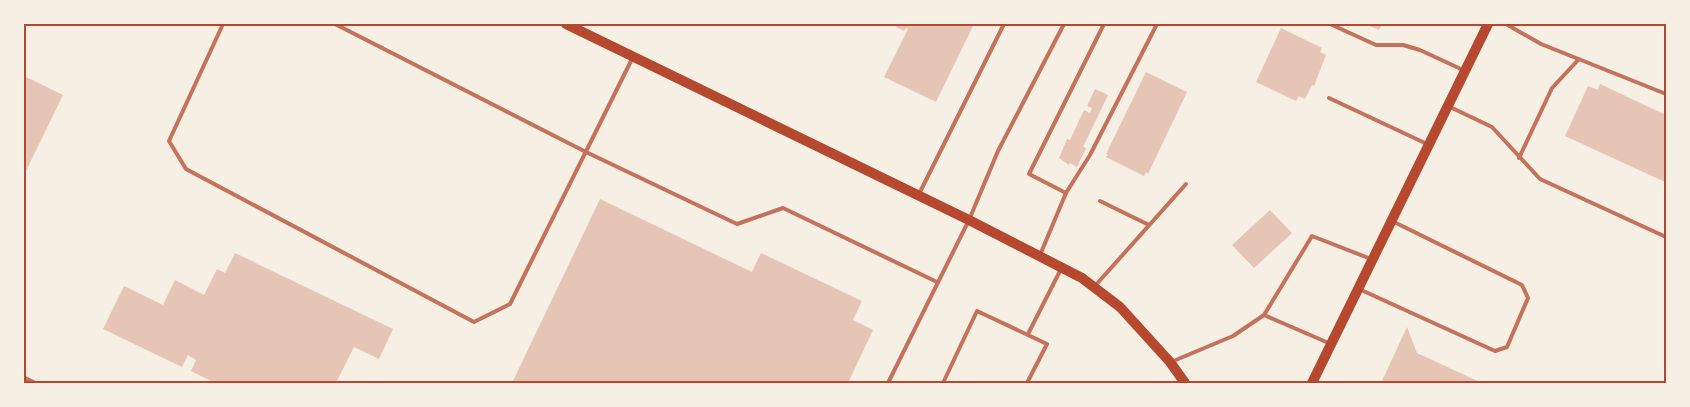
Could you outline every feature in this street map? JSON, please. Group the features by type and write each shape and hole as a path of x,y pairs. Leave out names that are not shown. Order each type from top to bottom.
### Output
{"main road":[{"path":"566,24 969,220 1082,278 1120,307 1170,362 1185,383"},
{"path":"1312,383 1488,24"}],"street":[{"path":"24,378 34,383"}],"lane":[{"path":"223,24 169,140 186,169 474,322 510,304 633,56"},
{"path":"335,24 586,152 736,224 783,208 937,282"},
{"path":"918,195 1004,24"},
{"path":"888,383 969,220 998,151 1064,24"},
{"path":"1066,193 1029,174 1104,24"},
{"path":"1040,255 1066,193 1090,155 1157,24"},
{"path":"1330,24 1376,45 1403,45 1420,50 1465,71"},
{"path":"1506,24 1541,44 1666,94"},
{"path":"1519,158 1552,88 1579,59"},
{"path":"1329,98 1429,145"},
{"path":"1448,106 1492,127 1540,180 1666,236"},
{"path":"1094,287 1186,184"},
{"path":"1100,200 1149,225"},
{"path":"1358,289 1495,351 1507,347 1528,298 1522,285 1392,221"},
{"path":"1170,362 1233,336 1264,315 1312,236 1373,260"},
{"path":"1028,334 1062,268"},
{"path":"943,383 977,311 1047,344 1027,383"},
{"path":"1264,315 1331,344"}],"building":[{"path":"898,24 974,24 936,102 884,77 908,29 906,28 904,31 896,27"},
{"path":"1365,24 1382,24 1379,30"},
{"path":"1281,28 1322,48 1320,52 1326,55 1314,86 1312,85 1305,99 1299,96 1296,101 1256,82"},
{"path":"1146,72 1187,92 1148,174 1146,172 1144,176 1106,157 1108,154 1106,154"},
{"path":"24,76 63,95 24,175"},
{"path":"1600,84 1666,115 1665,182 1565,136 1588,86 1598,90"},
{"path":"1095,89 1108,95 1083,147 1086,148 1077,167 1070,163 1069,165 1059,158 1067,139 1070,140 1084,110 1090,113 1092,108 1087,106"},
{"path":"600,199 752,272 761,253 862,301 853,320 873,330 848,383 512,383"},
{"path":"1270,210 1292,233 1254,268 1232,245"},
{"path":"235,253 393,329 379,359 354,347 336,383 215,383 191,371 196,360 188,355 182,367 103,329 124,286 163,305 175,280 204,295 217,269 225,273"},
{"path":"1407,327 1417,353 1482,383 1381,383"}]}
